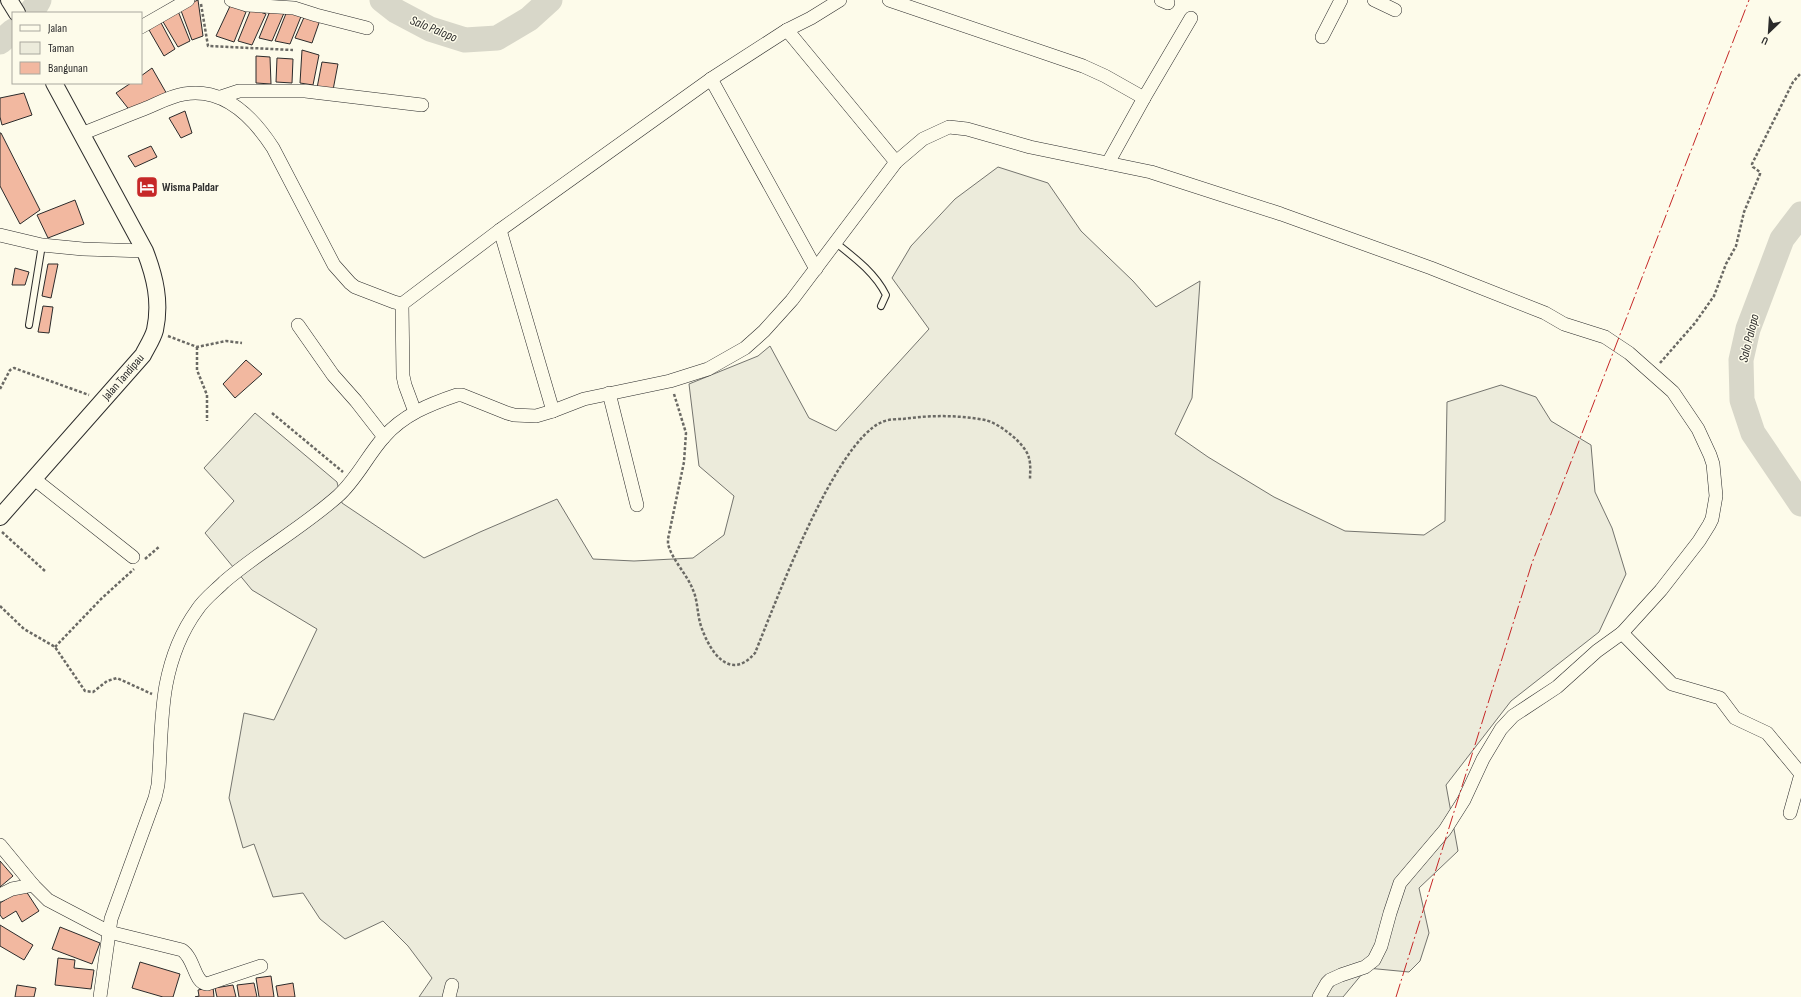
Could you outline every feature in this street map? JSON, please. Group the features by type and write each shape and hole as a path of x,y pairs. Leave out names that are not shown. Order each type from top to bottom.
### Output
{"street":[{"path":"142,26 188,0"},
{"path":"231,0 247,5 299,9 316,15 367,28"},
{"path":"402,304 500,230 711,79 787,30 811,18 840,0"},
{"path":"889,0 1083,66 1105,76 1144,98"},
{"path":"1322,37 1341,0"},
{"path":"1374,0 1395,10"},
{"path":"1108,163 1191,18"},
{"path":"787,30 896,162"},
{"path":"711,79 816,269"},
{"name":"Jalan Tandipau","path":"0,517 143,355 155,330 157,289 154,274 145,251 55,84"},
{"path":"221,97 239,91 305,91 422,105"},
{"path":"81,134 183,94 201,93 221,97 241,110 264,134 334,264 350,284 402,304"},
{"path":"100,997 111,919 122,884 155,798 160,767 166,684 177,648 186,627 197,609 209,596 235,573 317,513 339,495 353,480 384,437 403,420 415,412 460,394 495,409 514,415 536,416 584,399 670,381 708,369 745,348 773,321 816,269 896,162 923,138 949,127 967,129 1030,147 1151,172 1180,181 1288,216 1431,268 1545,313 1564,324 1602,336 1629,353 1673,392 1698,429 1713,464 1716,500 1712,519 1699,541 1649,604 1622,632 1597,651 1557,687 1513,716 1501,729 1483,759 1464,800 1449,824 1428,852 1400,883 1381,946 1374,960 1365,967 1330,980 1319,997"},
{"path":"500,230 553,411"},
{"path":"0,235 42,245 82,249 145,251"},
{"path":"402,304 403,376 405,386 415,412"},
{"path":"298,325 332,375 356,401 384,437"},
{"path":"609,393 637,504"},
{"path":"33,478 137,562"},
{"path":"1622,632 1672,684 1720,698 1735,718 1767,733 1801,774 1790,813"},
{"path":"0,845 33,885 48,900 109,932 182,950 188,955 199,981 203,984 261,966"},
{"path":"0,895 12,889 33,885"}],"lane":[{"path":"836,243 858,261 882,286 886,295 881,306"},
{"path":"29,325 42,245"}],"path":[{"path":"200,0 208,46 294,50"},
{"path":"1652,372 1695,323 1714,296 1726,264 1736,246 1744,212 1760,174 1760,172 1753,167 1752,164 1793,82 1801,74"},
{"path":"155,330 197,347 226,341 242,343"},
{"path":"197,347 197,370 207,395 207,421"},
{"path":"0,389 10,370 14,368 103,400"},
{"path":"670,381 686,432 684,462 668,544 693,589 700,625 710,646 721,660 728,664 738,665 744,663 755,653 808,526 843,464 858,442 874,427 888,420 947,415 965,416 991,421 1013,437 1028,454 1030,464 1030,480"},
{"path":"272,413 310,446 353,480"},
{"path":"0,530 45,571"},
{"path":"54,647 137,562 160,546"},
{"path":"0,606 24,629 54,647 85,691 93,692 107,681 117,678 164,700"}],"green space":[{"path":"998,167 1048,183 1081,231 1133,281 1156,307 1200,281 1192,398 1175,434 1208,457 1274,497 1345,531 1424,535 1445,521 1447,402 1501,385 1536,397 1551,421 1591,445 1595,492 1612,528 1626,574 1599,632 1511,701 1446,785 1458,851 1419,888 1429,933 1420,961 1409,972 1367,968 1343,997 419,997 432,978 408,946 383,921 345,939 320,919 303,893 273,897 254,844 243,848 229,798 244,713 274,720 317,629 252,590 205,533 234,501 204,468 255,413 337,482 342,503 424,558 557,499 593,559 634,561 693,558 724,535 734,496 699,466 689,384 758,356 770,346 809,418 836,431 929,329 892,278 911,246 955,199"}],"building":[{"path":"198,0 203,36 192,40 180,8"},
{"path":"231,4 246,12 234,42 216,36"},
{"path":"251,9 266,14 252,45 238,41"},
{"path":"178,11 190,41 178,47 162,20"},
{"path":"270,11 284,13 272,41 259,38"},
{"path":"287,11 302,14 290,44 275,41"},
{"path":"305,15 320,20 312,43 295,38"},
{"path":"160,21 175,49 164,56 149,30"},
{"path":"302,50 319,55 313,85 300,83"},
{"path":"256,56 270,57 271,84 256,83"},
{"path":"277,58 293,59 292,83 276,82"},
{"path":"322,62 338,64 333,90 317,88"},
{"path":"152,68 168,96 131,112 116,93 130,84 142,84 142,75"},
{"path":"24,93 32,115 2,125 0,117 0,98"},
{"path":"185,111 192,133 181,138 169,118"},
{"path":"0,133 40,210 20,224 0,186"},
{"path":"151,146 157,157 135,167 128,156"},
{"path":"75,200 84,224 48,238 37,215"},
{"path":"48,264 58,264 51,298 42,296"},
{"path":"15,268 29,272 25,285 12,285"},
{"path":"43,306 53,307 49,333 38,332"},
{"path":"246,360 262,374 235,398 223,384"},
{"path":"0,861 13,876 0,887"},
{"path":"24,888 39,911 22,922 16,911 3,919 0,915 0,903"},
{"path":"0,925 33,945 24,960 0,946"},
{"path":"60,927 100,943 92,964 52,949"},
{"path":"58,958 75,960 74,968 94,970 91,989 55,985"},
{"path":"140,962 180,974 173,997 163,997 132,988"},
{"path":"271,976 274,997 259,997 256,978"},
{"path":"254,983 257,997 239,997 237,985"},
{"path":"293,983 295,997 278,997 276,986"},
{"path":"17,985 36,988 34,997 15,997"},
{"path":"233,985 236,997 217,997 215,988"},
{"path":"213,987 214,997 195,997 199,996 198,990"}],"waterway":[{"name":"Salo Palopo","path":"31,12 39,0"},
{"name":"Salo Palopo","path":"382,0 396,11 430,29 465,40 497,38 529,19 550,0"},
{"name":"Salo Palopo","path":"0,42 12,32"},
{"name":"Salo Palopo","path":"1801,214 1782,239 1748,329 1741,360 1742,400 1753,433 1801,504"}],"power":[{"path":"1396,997 1532,563 1749,0"}],"place":[{"name":"Wisma Paldar","path":"147,187"}]}
